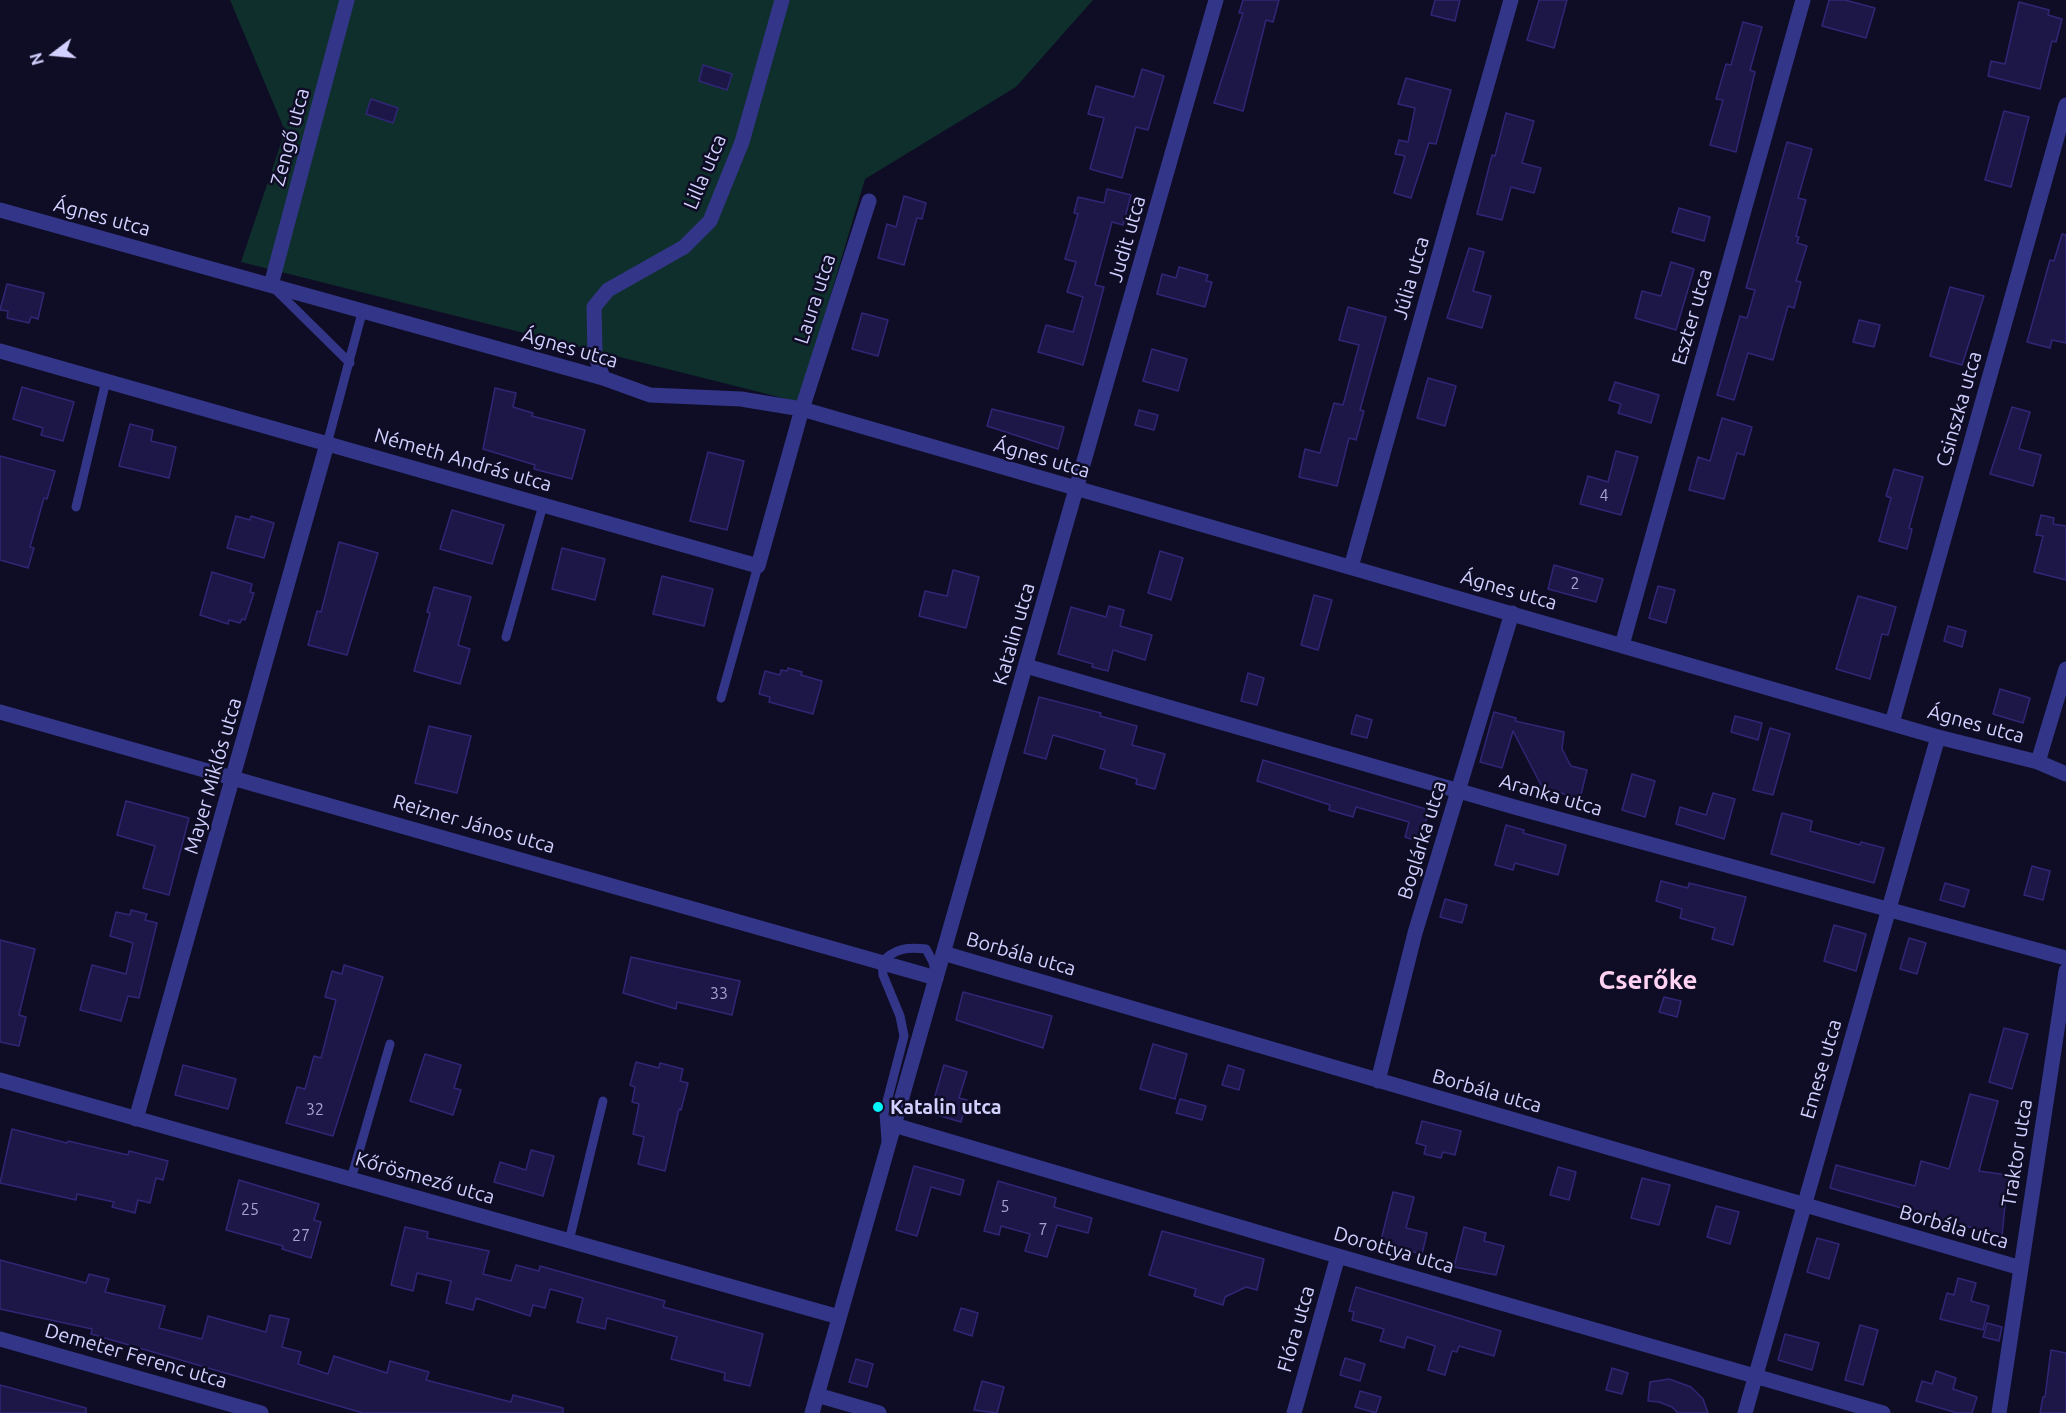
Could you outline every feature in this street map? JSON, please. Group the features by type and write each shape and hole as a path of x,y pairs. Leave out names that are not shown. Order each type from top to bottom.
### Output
{"street":[{"name":"Zengő utca","path":"271,285 347,0"},
{"name":"Lilla utca","path":"603,378 595,354 594,307 608,290 684,247 710,220 742,142 782,0"},
{"name":"Judit utca","path":"1077,490 1216,0"},
{"name":"Júlia utca","path":"1351,567 1511,0"},
{"name":"Eszter utca","path":"1622,645 1803,0"},
{"name":"Csinszka utca","path":"1892,723 2066,105"},
{"name":"Laura utca","path":"802,410 869,201"},
{"name":"Ágnes utca","path":"0,210 271,285 362,313 603,378 650,395 741,399 802,410 1938,737 2038,762 2066,774"},
{"name":"Németh András utca","path":"0,351 758,566"},
{"path":"758,566 802,410"},
{"name":"Mayer Miklós utca","path":"136,1119 327,444"},
{"name":"Katalin utca","path":"812,1413 1077,490"},
{"name":"Boglárka utca","path":"1378,1081 1415,933 1512,613"},
{"name":"Aranka utca","path":"1026,666 2066,958"},
{"path":"2038,762 2066,669"},
{"name":"Reizner János utca","path":"0,712 936,978"},
{"name":"Emese utca","path":"1745,1413 1938,737"},
{"name":"Borbála utca","path":"943,953 2021,1268"},
{"name":"Traktor utca","path":"1999,1413 2066,970"},
{"name":"Kőrösmező utca","path":"0,1080 839,1317"},
{"name":"Dorottya utca","path":"894,1125 1883,1413"},
{"name":"Flóra utca","path":"1294,1413 1338,1256"},
{"name":"Demeter Ferenc utca","path":"0,1339 261,1413"},
{"path":"817,1395 879,1413"}],"lane":[{"path":"271,285 350,363"},
{"path":"327,444 362,313"},
{"path":"76,507 106,381"},
{"path":"506,637 543,505"},
{"path":"721,698 758,566"},
{"path":"886,1152 884,1113 904,1036 900,1016 883,975 882,963 896,951 911,947 926,949 933,962 936,978"},
{"path":"351,1179 390,1044"},
{"path":"569,1241 603,1101"}],"green space":[{"path":"230,0 1093,0 1016,87 865,179 799,402 241,262 285,131"}],"building":[{"path":"1243,0 1279,0 1273,22 1266,20 1243,111 1214,103 1243,13 1239,13"},
{"path":"1435,0 1460,0 1455,21 1431,15"},
{"path":"1539,0 1567,0 1554,48 1527,40"},
{"path":"1829,0 1845,0 1875,8 1866,38 1822,26"},
{"path":"2019,2 2049,10 2048,15 2062,19 2056,42 2052,41 2040,89 1988,76 1991,61 2005,64"},
{"path":"1743,22 1762,27 1750,70 1755,72 1736,152 1710,145 1723,100 1716,99 1726,64 1731,65"},
{"path":"703,65 732,74 727,90 699,81"},
{"path":"1142,69 1164,76 1148,130 1136,127 1122,178 1090,169 1104,118 1088,114 1096,86 1134,97"},
{"path":"1406,78 1451,90 1436,144 1429,143 1411,198 1394,193 1405,156 1395,154 1399,140 1408,142 1415,108 1398,104"},
{"path":"371,99 398,108 393,123 366,114"},
{"path":"2004,111 2029,117 2011,187 1985,180"},
{"path":"1506,113 1534,121 1522,163 1541,168 1534,193 1511,187 1502,220 1477,214 1492,155 1495,156"},
{"path":"1787,142 1812,149 1798,198 1806,200 1796,236 1799,237 1797,243 1807,246 1796,281 1801,282 1794,308 1788,306 1773,360 1748,353 1734,400 1717,395 1740,316 1747,318 1755,290 1746,288"},
{"path":"1107,189 1131,195 1123,225 1112,222 1095,285 1104,287 1083,365 1038,352 1046,325 1073,332 1083,297 1067,292 1076,262 1065,259 1078,214 1074,213 1078,197 1104,203"},
{"path":"904,196 926,203 922,219 917,218 904,265 878,258 887,224 896,227"},
{"path":"1679,208 1710,217 1704,241 1672,232"},
{"path":"2062,234 2066,235 2066,343 2052,340 2050,348 2027,342 2050,260 2054,261"},
{"path":"1469,248 1484,252 1473,291 1491,296 1482,328 1447,318"},
{"path":"1671,262 1694,269 1676,330 1635,318 1642,291 1661,296"},
{"path":"1179,267 1208,275 1206,281 1212,282 1205,307 1157,294 1162,274 1176,278"},
{"path":"7,284 44,293 38,319 31,317 29,323 7,318 8,311 0,310"},
{"path":"1950,287 1984,296 1962,365 1930,356"},
{"path":"1348,307 1386,317 1360,410 1364,411 1356,440 1349,438 1337,486 1299,477 1305,449 1320,453 1334,403 1343,405 1359,345 1339,340"},
{"path":"862,313 888,320 878,356 852,349"},
{"path":"1859,320 1880,325 1874,347 1853,342"},
{"path":"1152,349 1187,359 1178,391 1143,381"},
{"path":"1428,378 1456,386 1445,426 1417,418"},
{"path":"1615,382 1659,395 1651,423 1618,413 1621,404 1609,400"},
{"path":"22,387 74,402 63,441 41,435 43,428 13,419"},
{"path":"495,388 516,393 513,407 533,413 532,416 585,430 572,479 534,469 535,465 483,449"},
{"path":"2012,407 2030,412 2019,449 2041,455 2033,486 1990,474"},
{"path":"992,409 1064,427 1058,449 987,426"},
{"path":"1139,410 1158,415 1154,430 1135,425"},
{"path":"1722,418 1752,427 1744,455 1737,453 1724,499 1689,490 1698,457 1710,461"},
{"path":"130,424 153,430 151,441 176,447 169,478 119,466"},
{"path":"1616,451 1638,457 1621,515 1580,504 1588,476 1608,482"},
{"path":"708,452 744,461 727,530 690,521"},
{"path":"0,456 55,471 47,499 44,498 30,547 34,548 28,568 0,560"},
{"path":"1894,469 1923,477 1909,528 1912,529 1907,549 1879,541 1891,498 1886,496"},
{"path":"452,510 504,525 492,564 440,549"},
{"path":"2041,515 2054,518 2053,524 2066,526 2066,580 2034,572 2043,536 2036,535"},
{"path":"236,516 250,520 251,516 274,523 264,558 227,548"},
{"path":"339,542 378,553 347,655 308,645 317,611 321,612"},
{"path":"562,548 605,559 595,600 552,589"},
{"path":"1160,551 1183,558 1171,600 1148,593"},
{"path":"1554,565 1603,579 1596,602 1548,589"},
{"path":"953,570 979,577 966,628 919,616 925,591 947,596"},
{"path":"212,572 252,584 250,592 254,593 245,620 242,619 240,623 229,620 228,624 200,615"},
{"path":"662,576 713,589 704,626 653,614"},
{"path":"1658,586 1675,590 1666,623 1649,618"},
{"path":"434,587 471,597 458,645 470,649 460,684 414,671 430,613 427,612"},
{"path":"1314,595 1332,600 1318,650 1301,645"},
{"path":"1858,596 1896,607 1888,635 1882,634 1870,679 1836,669"},
{"path":"1109,606 1124,610 1120,626 1152,635 1145,660 1113,650 1108,671 1058,654 1071,607 1106,617"},
{"path":"1948,626 1966,631 1962,647 1944,641"},
{"path":"788,668 802,672 801,675 822,681 813,714 769,702 770,697 759,694 765,671 780,675 781,670 787,671"},
{"path":"1248,673 1264,678 1257,705 1241,701"},
{"path":"2000,689 2030,698 2023,723 1993,714"},
{"path":"1039,697 1101,713 1100,716 1137,726 1132,745 1165,754 1155,789 1136,784 1137,779 1100,768 1105,750 1053,735 1046,759 1024,753"},
{"path":"1494,712 1516,718 1515,721 1564,732 1562,749 1571,766 1587,770 1580,799 1542,787 1513,731 1502,768 1480,762"},
{"path":"1356,715 1372,720 1367,738 1351,734"},
{"path":"1735,716 1762,723 1758,740 1731,732"},
{"path":"429,726 471,736 457,793 415,783"},
{"path":"1770,728 1790,734 1773,795 1753,790"},
{"path":"1263,760 1429,810 1420,842 1405,837 1409,822 1356,807 1353,817 1329,810 1330,805 1257,781"},
{"path":"1632,774 1655,781 1645,817 1622,810"},
{"path":"1713,793 1735,799 1724,839 1676,824 1680,807 1706,815"},
{"path":"126,801 189,818 169,895 143,888 155,846 117,835"},
{"path":"1782,813 1812,821 1810,831 1860,845 1861,842 1884,848 1874,883 1771,854"},
{"path":"1506,825 1524,830 1523,833 1566,845 1558,875 1515,863 1513,870 1495,865"},
{"path":"2032,866 2050,871 2043,900 2024,895"},
{"path":"1661,881 1688,888 1689,883 1746,897 1733,945 1712,939 1715,928 1680,918 1682,909 1656,901"},
{"path":"1945,883 1969,890 1964,907 1940,900"},
{"path":"1445,899 1467,905 1462,923 1440,917"},
{"path":"131,910 147,914 145,920 157,923 139,998 128,996 121,1021 80,1010 92,965 126,974 133,943 110,936 116,912 130,915"},
{"path":"1834,925 1866,934 1856,971 1824,961"},
{"path":"1909,938 1926,943 1917,974 1900,969"},
{"path":"0,940 35,949 19,1015 26,1017 19,1046 0,1042"},
{"path":"631,957 740,981 732,1015 677,1002 676,1009 623,993"},
{"path":"344,965 383,977 333,1136 286,1123 297,1087 305,1089 314,1056 321,1058 336,1000 325,997 332,971 342,974"},
{"path":"963,992 1052,1016 1043,1048 956,1020"},
{"path":"1664,997 1681,1001 1677,1017 1659,1012"},
{"path":"2004,1028 2028,1034 2012,1089 1989,1082"},
{"path":"1153,1044 1187,1054 1175,1099 1140,1089"},
{"path":"425,1054 461,1065 454,1088 461,1090 453,1115 410,1101"},
{"path":"636,1062 659,1068 660,1063 683,1069 680,1081 688,1083 681,1110 679,1109 665,1171 638,1164 644,1137 633,1134 639,1104 632,1102 635,1087 630,1085"},
{"path":"183,1065 236,1079 228,1109 175,1095"},
{"path":"944,1065 967,1072 959,1098 967,1100 961,1122 930,1113"},
{"path":"1228,1065 1244,1070 1239,1090 1222,1085"},
{"path":"1970,1094 1998,1101 1979,1171 2008,1175 2002,1236 1830,1188 1836,1165 1915,1186 1921,1161 1949,1169"},
{"path":"1180,1099 1206,1106 1202,1120 1176,1113"},
{"path":"1422,1121 1461,1131 1455,1155 1443,1152 1441,1158 1424,1154 1426,1146 1416,1143"},
{"path":"12,1129 67,1143 68,1141 128,1155 129,1151 168,1161 163,1180 156,1178 150,1203 138,1200 135,1213 112,1207 114,1202 77,1194 76,1200 0,1183"},
{"path":"531,1150 554,1156 543,1196 494,1182 500,1162 526,1170"},
{"path":"914,1166 964,1180 960,1195 931,1187 917,1236 896,1230"},
{"path":"1558,1167 1576,1172 1569,1200 1550,1195"},
{"path":"1642,1178 1670,1185 1659,1225 1631,1218"},
{"path":"239,1180 319,1204 314,1220 321,1222 311,1258 282,1249 283,1246 226,1230"},
{"path":"998,1181 1056,1198 1054,1207 1092,1218 1088,1233 1057,1225 1047,1257 1025,1251 1030,1234 1001,1226 999,1235 984,1231"},
{"path":"1393,1192 1414,1197 1406,1228 1427,1233 1422,1254 1380,1244"},
{"path":"1716,1206 1739,1212 1730,1244 1707,1237"},
{"path":"405,1227 428,1232 427,1238 489,1251 483,1274 511,1281 516,1265 539,1271 540,1266 665,1301 663,1307 763,1334 750,1386 724,1380 725,1373 671,1359 677,1337 607,1318 605,1329 577,1322 583,1298 550,1289 545,1308 533,1305 530,1316 476,1298 473,1310 446,1303 451,1281 417,1273 413,1291 391,1285"},
{"path":"1464,1227 1486,1233 1484,1241 1504,1246 1496,1275 1454,1267"},
{"path":"1162,1231 1264,1259 1257,1290 1246,1287 1225,1297 1223,1305 1194,1296 1196,1289 1149,1275"},
{"path":"1817,1238 1839,1244 1829,1279 1807,1272"},
{"path":"0,1260 86,1283 89,1274 109,1279 105,1292 165,1306 159,1328 202,1339 208,1316 266,1332 270,1315 289,1319 282,1347 301,1352 298,1364 328,1374 334,1356 387,1373 390,1361 429,1372 426,1380 511,1402 513,1395 563,1408 563,1413 363,1413 91,1334 92,1329 0,1309"},
{"path":"1958,1278 1976,1283 1971,1301 1989,1306 1983,1330 1940,1319 1947,1293 1954,1295"},
{"path":"1356,1287 1501,1331 1494,1356 1459,1346 1457,1352 1452,1351 1445,1375 1428,1370 1435,1346 1407,1337 1404,1348 1380,1341 1384,1329 1352,1320 1354,1312 1349,1311"},
{"path":"961,1308 978,1313 972,1336 954,1330"},
{"path":"1987,1323 2002,1327 1999,1341 1983,1337"},
{"path":"1860,1325 1878,1330 1863,1385 1845,1380"},
{"path":"1785,1334 1819,1343 1812,1370 1778,1360"},
{"path":"2051,1350 2066,1353 2066,1413 2040,1413 2043,1397 2045,1397"},
{"path":"1345,1358 1365,1364 1360,1381 1340,1375"},
{"path":"856,1359 873,1364 867,1387 849,1382"},
{"path":"1612,1368 1628,1373 1622,1394 1606,1390"},
{"path":"1936,1371 1956,1378 1953,1389 1977,1397 1972,1413 1957,1413 1916,1401 1922,1381 1932,1384"},
{"path":"1669,1379 1691,1387 1703,1399 1708,1413 1678,1413 1672,1407 1648,1401 1650,1382"},
{"path":"982,1381 1004,1387 997,1413 974,1410"},
{"path":"0,1385 86,1408 86,1413 0,1413"},
{"path":"1360,1391 1381,1397 1376,1413 1355,1407"}],"place":[{"name":"Katalin utca","path":"878,1107"}],"district":[{"name":"Cserőke","path":"1648,980"}]}
